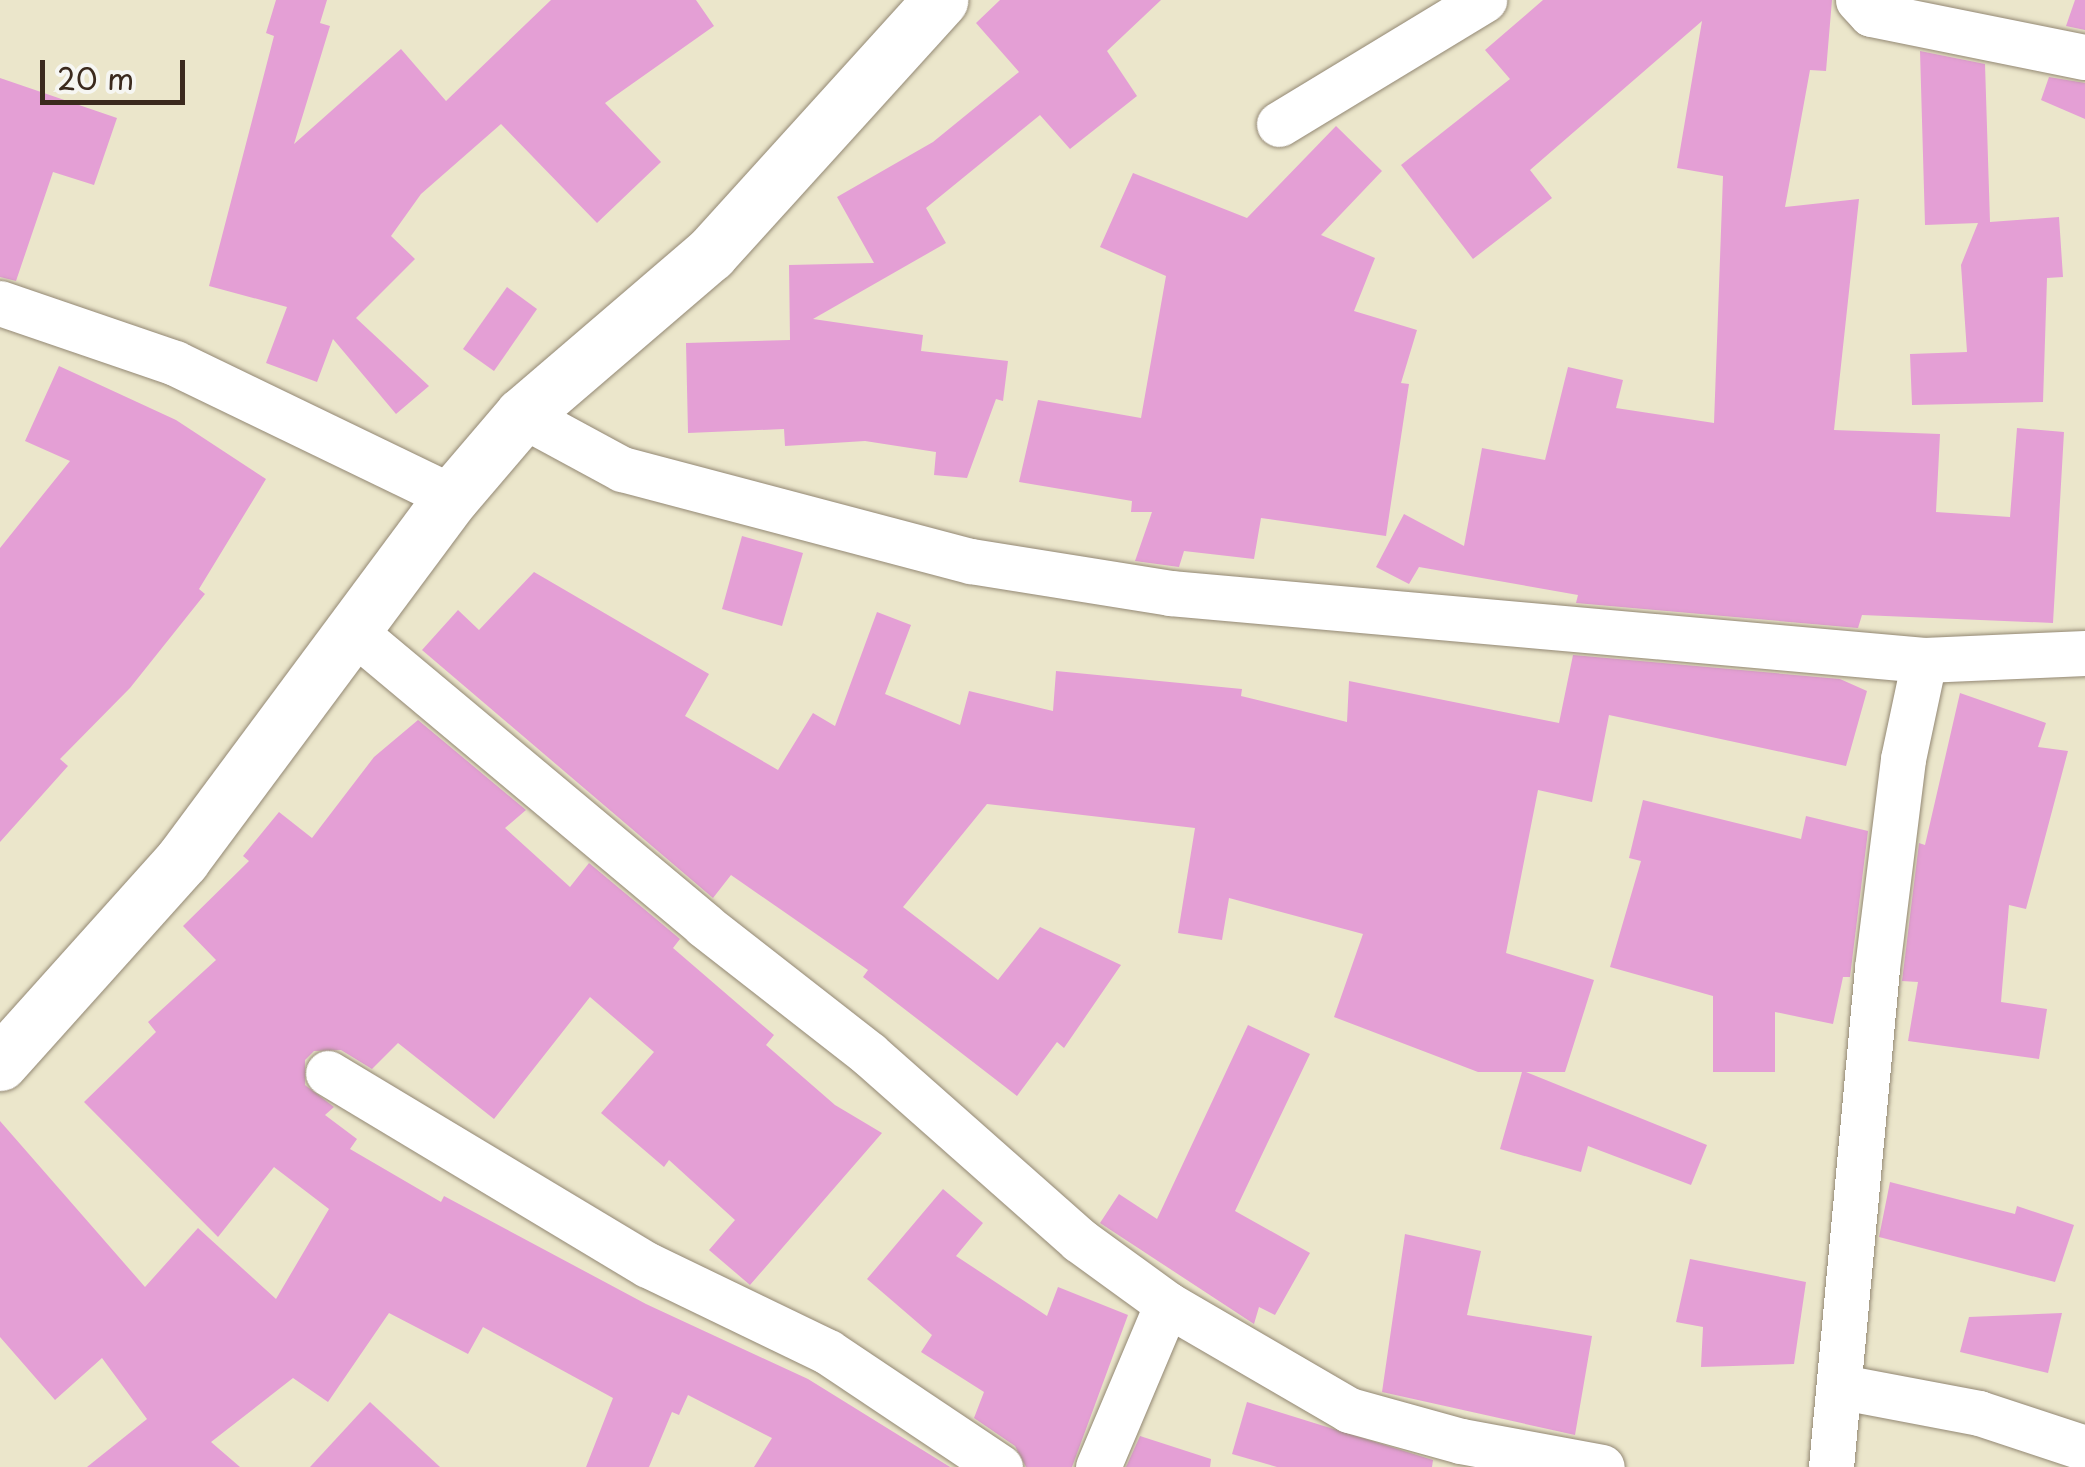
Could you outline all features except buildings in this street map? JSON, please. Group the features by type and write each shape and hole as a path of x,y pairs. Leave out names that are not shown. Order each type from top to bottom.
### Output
{"street":[{"path":"0,1063 182,860 452,497 522,415 710,254 940,0"},
{"path":"1278,124 1484,0"},
{"path":"1858,0 1871,14 2085,56"},
{"path":"0,303 175,363 452,497"},
{"path":"522,415 622,469 971,560 1170,593 1924,660 2085,653"},
{"path":"354,631 673,900 869,1054 1079,1240 1167,1304 1349,1410 1461,1442 1602,1467"},
{"path":"1831,1467 1842,1387 1846,1254 1874,987 1903,759 1924,660"},
{"path":"328,1073 648,1265 828,1352 1000,1467"},
{"path":"1098,1467 1167,1304"},
{"path":"1842,1387 1979,1413 2085,1448"}]}
